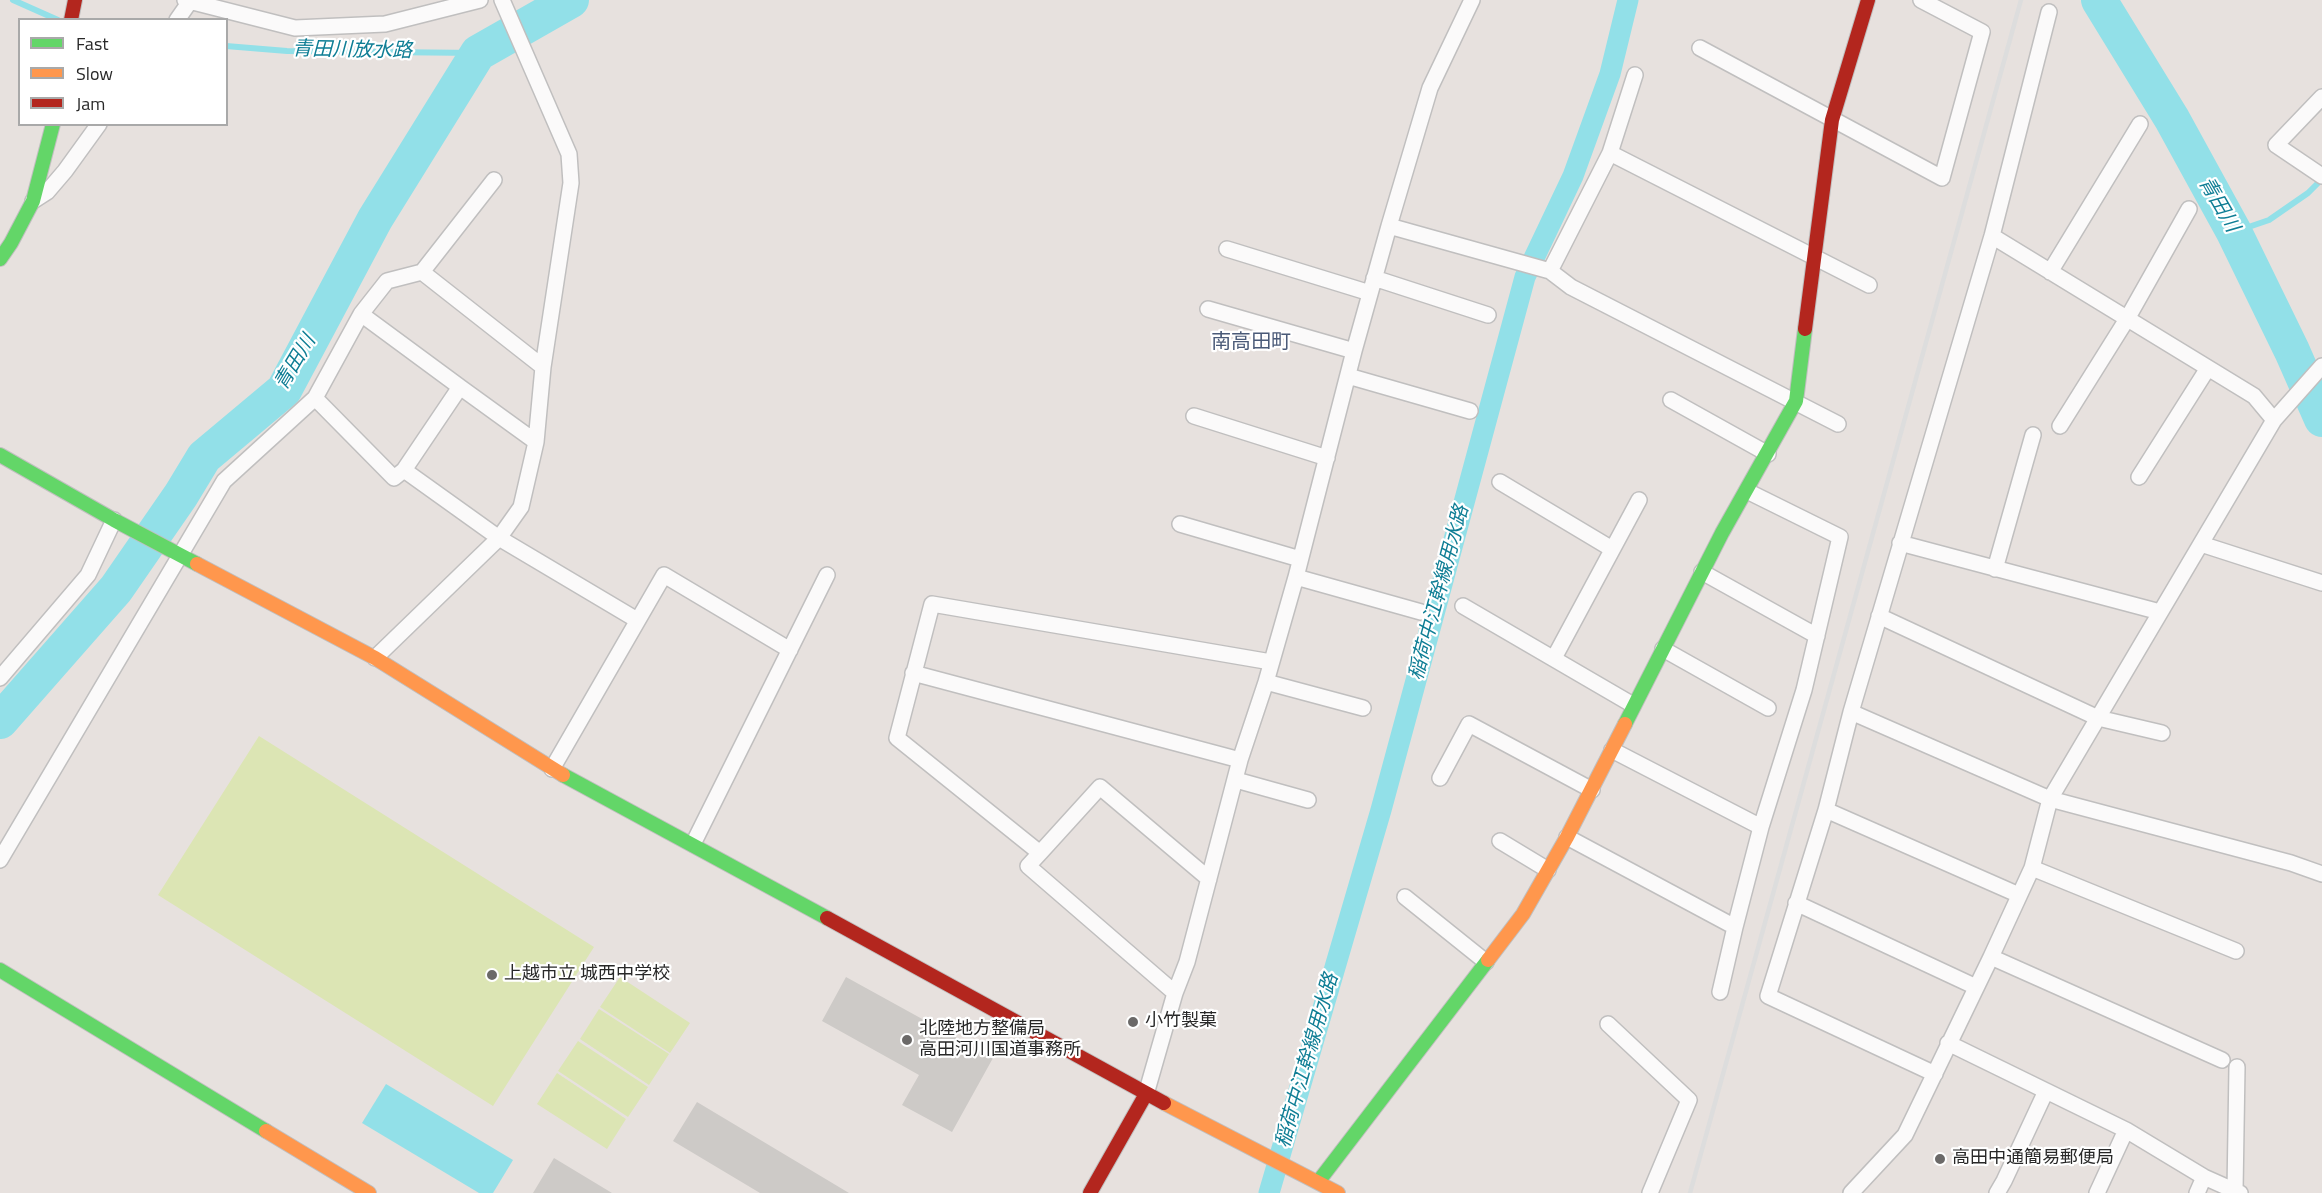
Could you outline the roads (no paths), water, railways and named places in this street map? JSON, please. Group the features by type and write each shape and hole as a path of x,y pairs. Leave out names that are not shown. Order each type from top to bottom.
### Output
{"street":[{"path":"71,18 75,0"},
{"path":"185,7 296,28 385,24 480,0"},
{"path":"375,658 499,538 522,507 536,442 543,367 571,183 569,154 502,0"},
{"path":"1090,1193 1146,1094 1175,993 1187,962 1240,760 1266,682 1296,577 1354,351 1430,88 1472,0"},
{"path":"1318,1182 1522,914 1568,837 1722,533 1796,401 1832,120 1868,0"},
{"path":"1700,48 1942,178 1982,32 1921,0"},
{"path":"1935,1074 1768,996 1826,810 1851,712 1992,236 2049,12"},
{"path":"1550,271 1610,153 1635,75"},
{"path":"2322,97 2276,145 2322,176"},
{"path":"2050,272 2140,124"},
{"path":"0,259 33,201 52,126"},
{"path":"33,201 47,192 98,126"},
{"path":"1610,153 1869,285"},
{"path":"0,860 224,481 315,398 361,314 387,281 422,273 494,180"},
{"path":"2060,426 2127,319 2189,209"},
{"path":"1389,226 1550,271 1571,287 1838,424"},
{"path":"1992,236 2254,396 2274,420"},
{"path":"1227,249 1488,315"},
{"path":"422,273 543,367"},
{"path":"1208,309 1354,351"},
{"path":"361,314 536,442"},
{"path":"1851,1193 1905,1135 2032,868 2050,799 2274,420 2322,366"},
{"path":"2139,477 2208,368"},
{"path":"1348,376 1470,411"},
{"path":"315,398 394,478 404,470 460,387"},
{"path":"1671,400 1768,454"},
{"path":"1194,416 1327,458"},
{"path":"1995,568 2033,435"},
{"path":"0,455 121,523 375,658 552,769 693,844 1146,1094 1338,1193"},
{"path":"404,470 499,538 637,620"},
{"path":"1500,482 1612,549"},
{"path":"1720,992 1761,827 1804,690 1840,537 1747,491"},
{"path":"1554,658 1639,500"},
{"path":"0,678 88,575 121,523"},
{"path":"1180,524 1300,559"},
{"path":"1900,543 2160,612"},
{"path":"2201,544 2322,583"},
{"path":"1702,572 1817,636"},
{"path":"552,769 664,575 790,650"},
{"path":"693,844 827,575"},
{"path":"1296,577 1421,612"},
{"path":"1040,853 897,738 932,604 1271,662"},
{"path":"1463,606 1633,705"},
{"path":"1879,616 2098,718 2162,733"},
{"path":"1663,649 1768,708"},
{"path":"913,673 1240,760"},
{"path":"1266,682 1363,708"},
{"path":"1851,712 2050,799 2290,862 2322,874"},
{"path":"1440,778 1469,724 1592,790"},
{"path":"1612,750 1761,827"},
{"path":"1236,780 1308,800"},
{"path":"1175,993 1028,866 1100,787 1209,879"},
{"path":"1826,810 2019,895"},
{"path":"1568,837 1736,927"},
{"path":"1500,841 1548,870"},
{"path":"2032,868 2236,951"},
{"path":"1405,897 1486,962"},
{"path":"1796,903 1976,987"},
{"path":"1990,957 2222,1060"},
{"path":"0,970 369,1193"},
{"path":"1608,1024 1689,1100 1650,1193"},
{"path":"1948,1043 2126,1130 2204,1177 2238,1192 2237,1067"},
{"path":"1997,1193 2046,1091"},
{"path":"2097,1193 2126,1130"},
{"path":"2197,1193 2204,1177"}],"water":[{"path":"386,1084 513,1160 493,1193 479,1193 362,1123"}],"waterway":[{"name":"青田川放水路","path":"13,0 54,18"},
{"name":"青田川","path":"0,721 116,589 181,495 204,457 284,390 375,219 478,53 571,0"},
{"name":"稲荷中江幹線用水路","path":"1269,1193 1381,810 1525,277 1573,176 1610,74 1628,0"},
{"name":"青田川","path":"2099,0 2172,119 2234,232 2292,351 2322,419"},
{"name":"青田川放水路","path":"228,46 287,51 478,53"},
{"path":"2234,232 2269,220 2308,193 2319,182"}],"railway":[{"path":"1690,1193 2021,0"}],"place":[{"name":"上越市立 城西中学校","path":"492,975"},
{"name":"小竹製菓","path":"1133,1022"},
{"name":"北陸地方整備局 高田河川国道事務所","path":"907,1040"},
{"name":"高田中通簡易郵便局","path":"1940,1159"}],"district":[{"name":"南高田町","path":"1251,343"}]}
